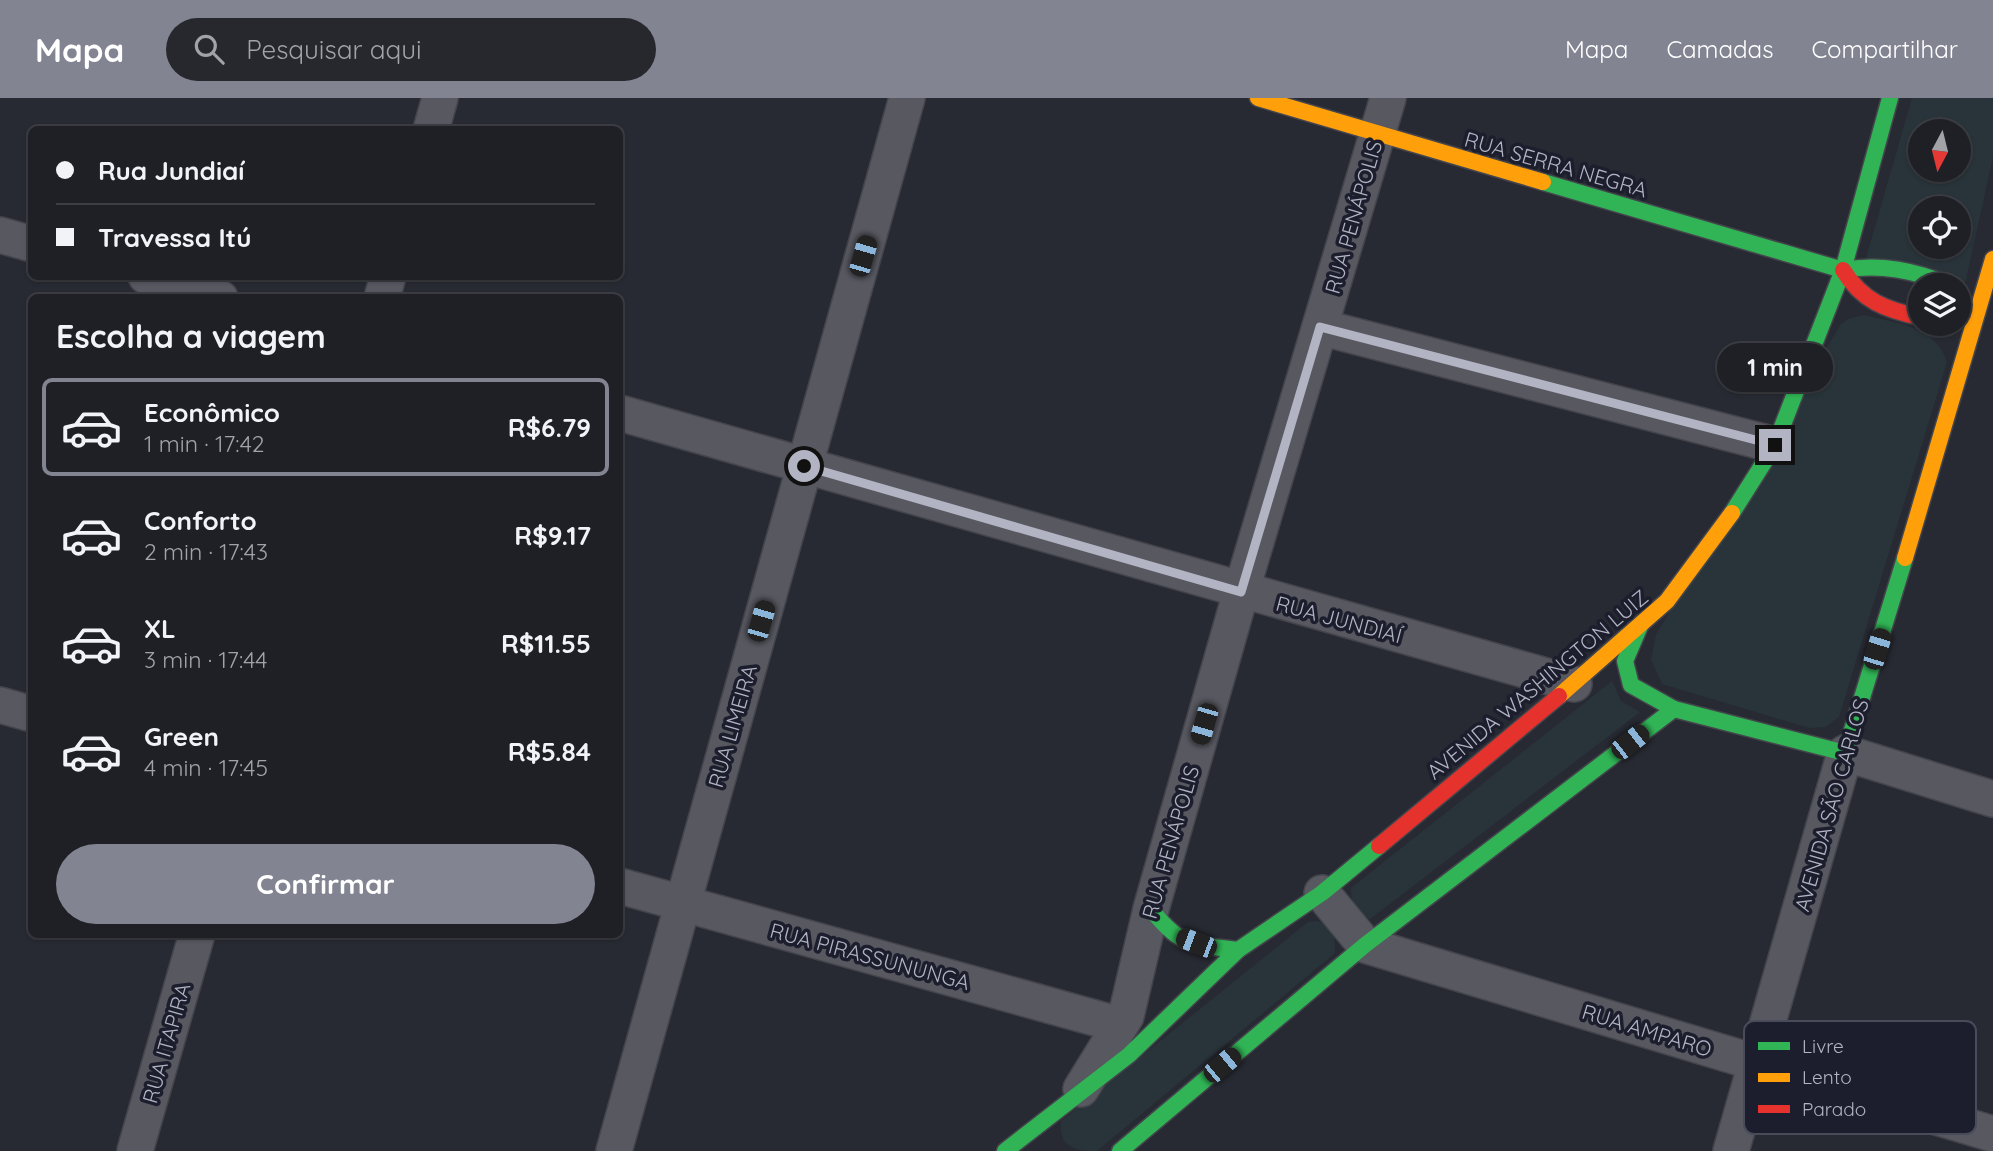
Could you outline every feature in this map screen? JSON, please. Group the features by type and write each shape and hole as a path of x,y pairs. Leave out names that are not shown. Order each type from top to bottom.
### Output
{"main road":[{"name":"RUA SERRA NEGRA","path":"1258,98 1843,270 1861,265 1886,266 1910,273"},
{"name":"AVENIDA WASHINGTON LUIZ","path":"1027,1145 1078,1095 1129,1055 1238,950 1322,893 1574,684 1667,601 1739,505 1775,445 1843,270 1890,98"},
{"name":"AVENIDA SÃO CARLOS","path":"1845,753 1987,310 1993,259"},
{"path":"1843,270 1854,292 1875,306 1908,314"},
{"path":"1971,299 1987,310"},
{"path":"1640,626 1625,661 1631,685 1674,709 1845,753"},
{"path":"1120,1151 1365,945 1674,709"},
{"path":"1151,909 1170,934 1196,943 1238,950"}],"street":[{"path":"432,126 440,98"},
{"name":"RUA LIMEIRA","path":"614,1151 907,98"},
{"name":"RUA PENÁPOLIS","path":"1078,1095 1126,1016 1151,909 1241,592 1388,98"},
{"path":"0,234 28,243"},
{"path":"159,280 207,294"},
{"path":"1320,327 1775,445"},
{"name":"RUA JUNDIAÍ","path":"623,414 1241,592 1574,684"},
{"path":"0,705 28,713"},
{"path":"1845,753 1993,799"},
{"name":"AVENIDA SÃO CARLOS","path":"1768,1021 1845,753"},
{"name":"RUA PIRASSUNUNGA","path":"623,887 1120,1025"},
{"path":"1322,893 1365,945"},
{"name":"RUA ITAPIRA","path":"135,1151 196,938"},
{"name":"RUA AMPARO","path":"1365,945 1744,1059"},
{"name":"AVENIDA SÃO CARLOS","path":"1731,1151 1744,1105"},
{"name":"RUA AMPARO","path":"1976,1129 1993,1134"}],"shaded area":[{"path":"1912,98 1993,98 1993,157 1971,257 1971,196 1908,196 1908,259 1971,259 1967,273 1923,273 1866,258"},
{"path":"1864,315 1908,326 1908,336 1928,336 1934,340 1947,362 1839,717 1826,727 1809,728 1662,684 1651,660 1656,635 1841,324 1848,319"},
{"path":"1612,681 1621,701 1640,712 1370,919 1358,911 1351,888"},
{"path":"1316,921 1334,932 1335,953 1097,1151 1075,1149 1065,1142 1061,1121 1308,922"}],"traffic: fast":[{"path":"1732,513 1775,445 1843,270 1890,98"},
{"path":"1543,182 1843,270 1871,267 1911,273"},
{"path":"1640,626 1625,661 1631,685 1674,709 1845,753 1905,558"},
{"path":"1120,1151 1365,945 1674,709"},
{"path":"1005,1151 1129,1055 1238,950 1322,893 1379,846"},
{"path":"1151,909 1170,931 1189,942 1238,950"}],"traffic: slow":[{"path":"1258,98 1543,182"},
{"path":"1905,558 1993,259"},
{"path":"1559,696 1667,601 1732,513"}],"traffic: jam":[{"path":"1843,270 1867,297 1908,314"},
{"path":"1379,846 1559,696"}],"route":[{"path":"804,466 1241,592 1320,327 1775,445"}]}
